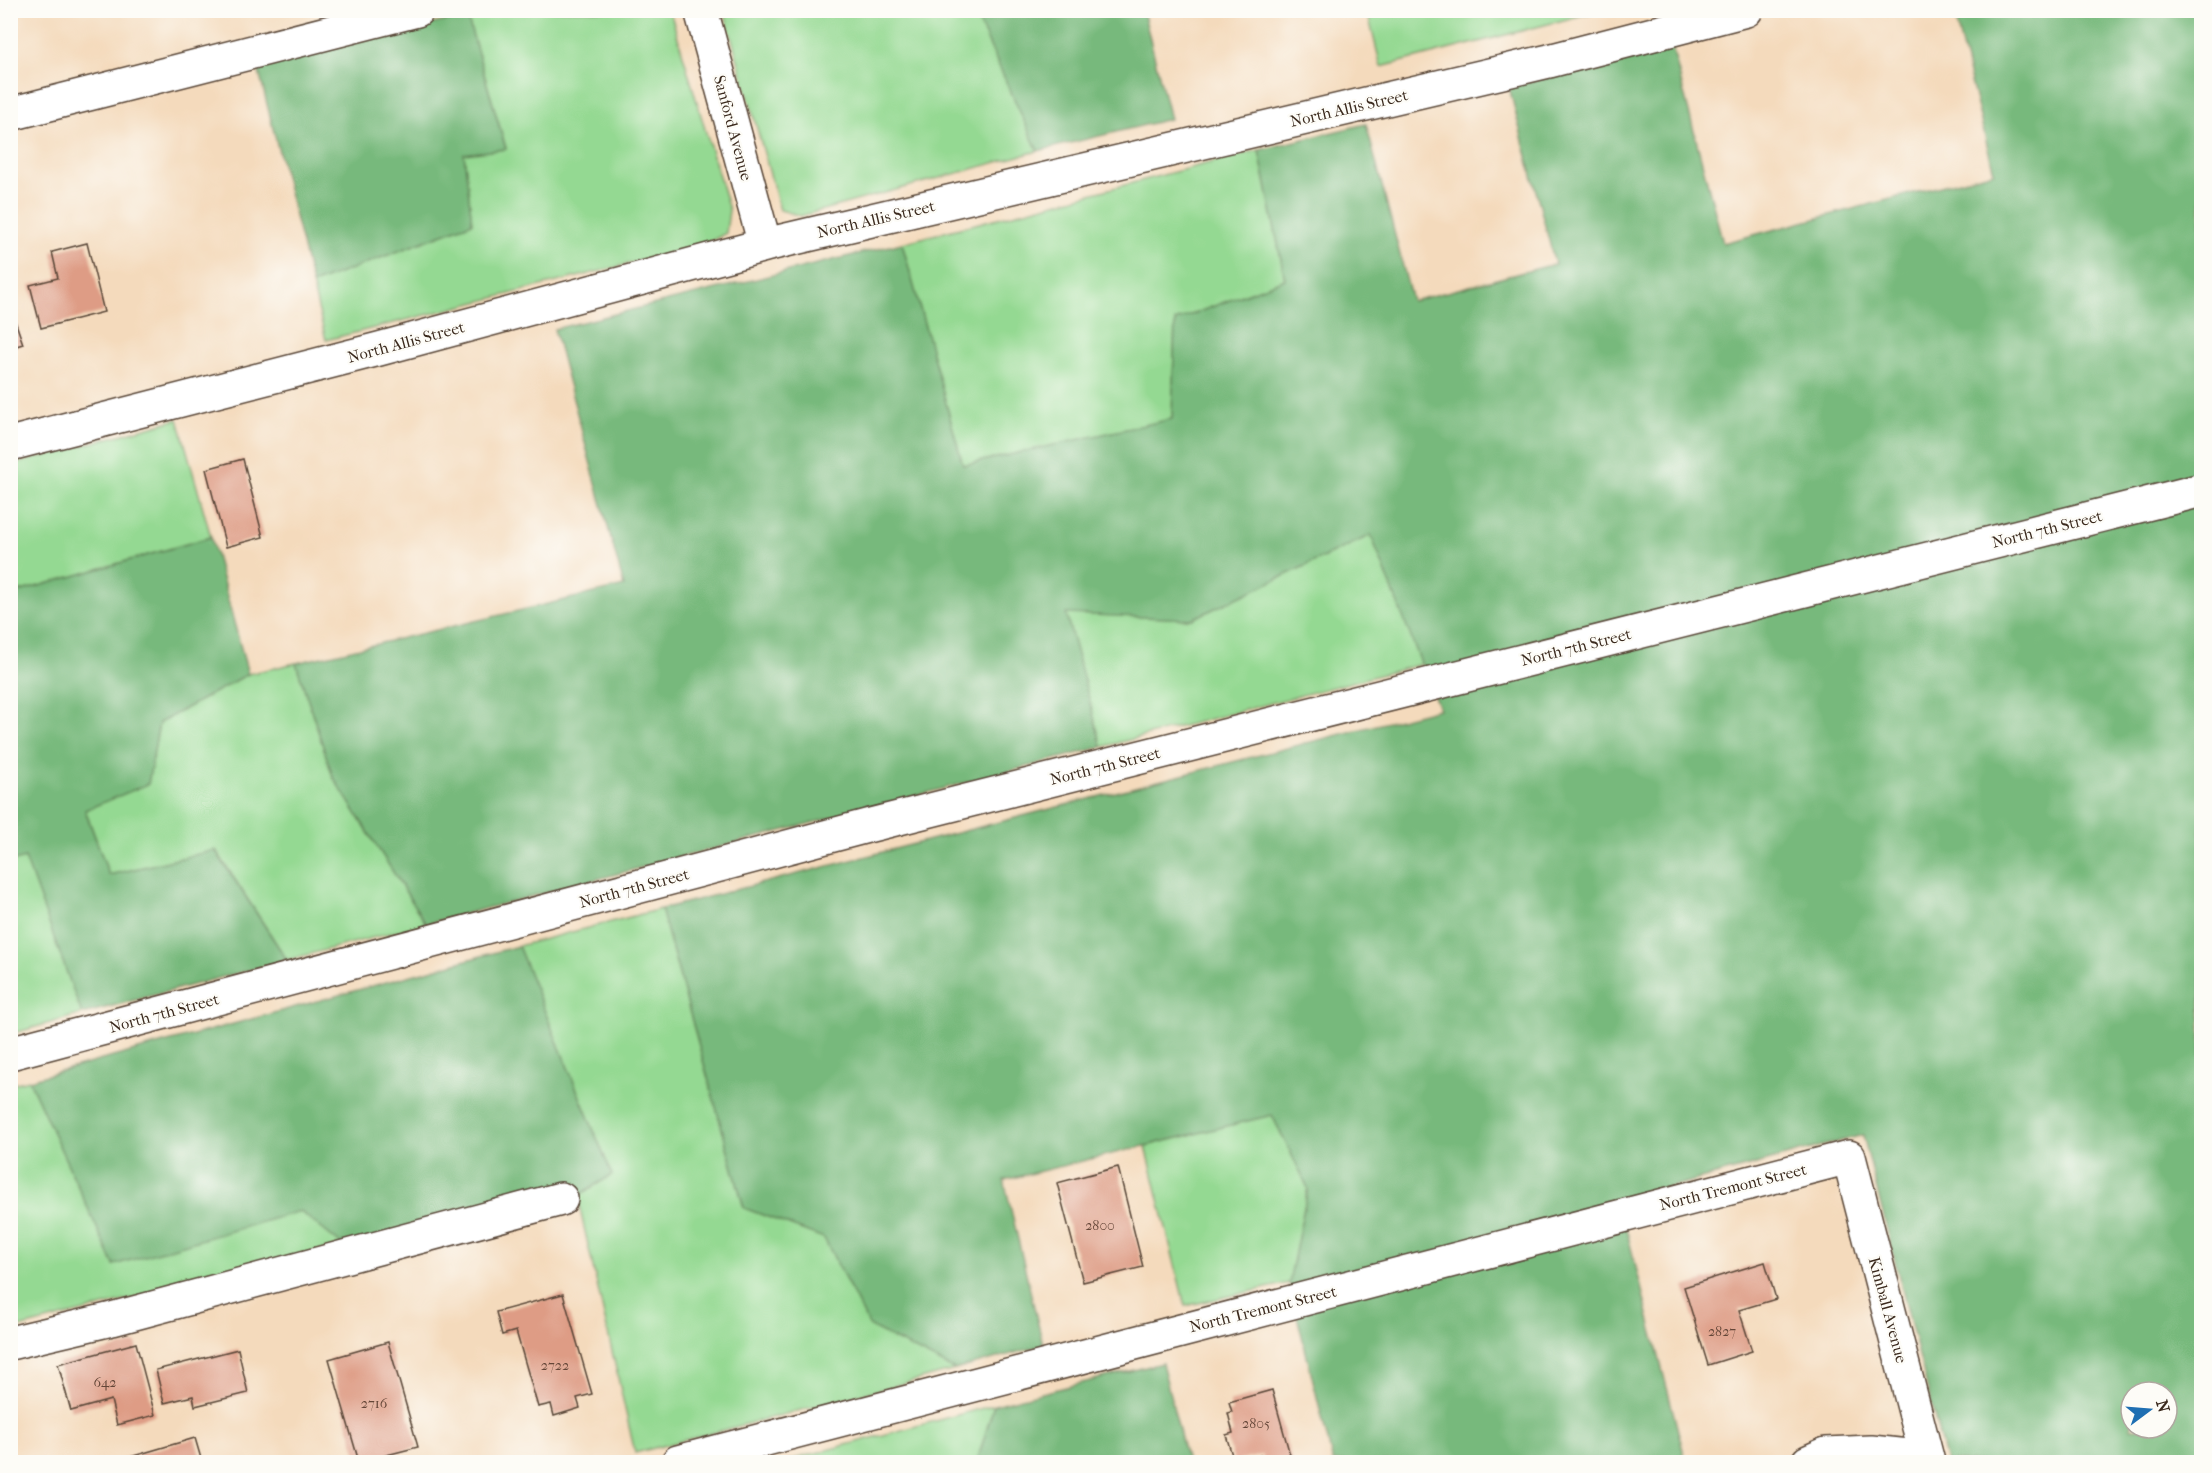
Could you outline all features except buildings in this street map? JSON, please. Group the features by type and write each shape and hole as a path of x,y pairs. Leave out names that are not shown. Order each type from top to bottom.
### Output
{"street":[{"path":"10,114 417,10"},
{"name":"Sanford Avenue","path":"701,10 765,245"},
{"name":"North Allis Street","path":"10,444 379,350 765,245 1549,61 1746,10"},
{"name":"North 7th Street","path":"10,1053 867,826 2202,490"},
{"name":"Kimball Avenue","path":"1849,1157 1927,1460"},
{"name":"North Tremont Street","path":"678,1462 1849,1157"},
{"path":"10,1343 112,1319 561,1199"},
{"path":"1808,1462 1826,1454 1871,1452 1927,1460"}],"green space":[{"path":"490,10 670,11 729,210 726,233 704,245 326,340 312,284 472,223 464,154 506,148 467,16"},
{"path":"1367,10 1599,10 1599,11 1381,67"},
{"path":"724,11 974,11 1038,151 801,216 780,210"},
{"path":"974,11 1143,11 1170,119 1038,151"},
{"path":"1953,11 2201,11 2201,1462 1946,1462 1863,1135 1619,1201 1686,1462 1333,1462 1289,1283 1308,1188 1272,1115 1004,1180 1043,1345 955,1370 870,1327 824,1238 744,1208 661,909 1439,709 1371,535 1192,619 1066,614 1102,747 426,924 333,777 296,663 624,586 554,329 902,243 963,465 1172,419 1175,321 1285,279 1259,150 1366,124 1412,301 1555,264 1509,87 1672,47 1723,243 1994,172"},
{"path":"467,16 506,149 464,154 472,223 312,284 257,64"},
{"path":"1259,150 1285,279 1175,321 1172,419 963,466 902,243"},
{"path":"178,419 211,537 11,594 11,465"},
{"path":"1371,535 1422,664 1102,747 1065,613 1192,619"},
{"path":"211,537 248,674 159,723 148,784 85,810 109,875 215,850 287,960 82,1014 25,858 11,862 11,594"},
{"path":"296,663 333,777 426,924 287,960 216,850 109,875 85,809 148,784 159,723 248,674"},
{"path":"25,857 82,1014 11,1034 11,862"},
{"path":"661,909 744,1208 824,1238 870,1327 955,1370 635,1453 577,1196 612,1175 518,946"},
{"path":"518,946 612,1175 577,1196 342,1245 300,1211 114,1265 29,1080"},
{"path":"29,1080 114,1264 300,1211 342,1245 11,1330 11,1084"},
{"path":"1272,1115 1308,1188 1289,1283 1185,1306 1146,1146"},
{"path":"1162,1363 1187,1462 977,1462 994,1405"},
{"path":"994,1405 977,1462 783,1462"}]}
